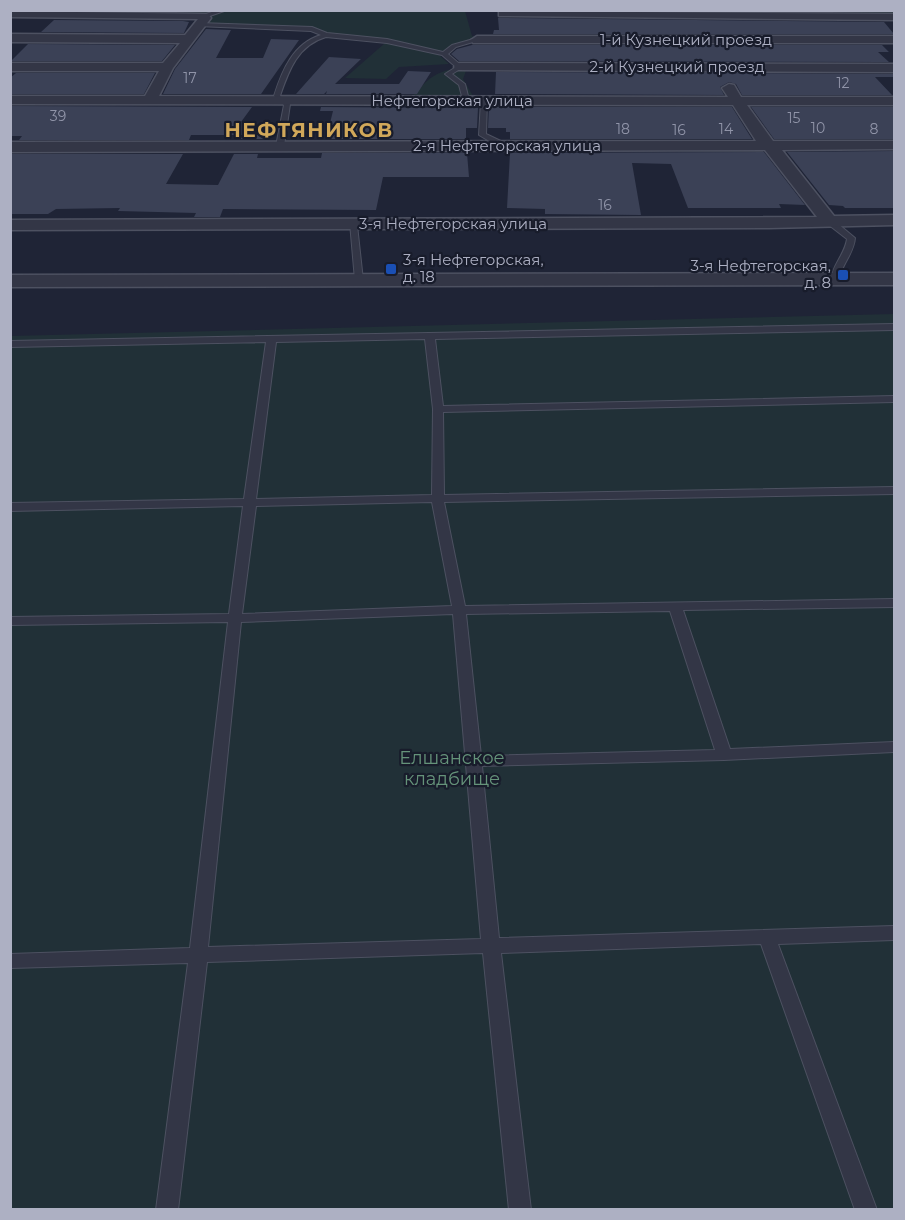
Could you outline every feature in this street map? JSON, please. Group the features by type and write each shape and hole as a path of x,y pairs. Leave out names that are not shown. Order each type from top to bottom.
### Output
{"street":[{"path":"10,14 201,20"},
{"path":"503,14 894,16"},
{"path":"682,15 703,38 701,40 710,65 715,68 767,144 777,153 828,220"},
{"path":"150,100 167,67 201,20"},
{"path":"10,38 187,39"},
{"name":"1-й Кузнецкий проезд","path":"477,40 894,40"},
{"path":"10,67 167,67"},
{"name":"2-й Кузнецкий проезд","path":"460,67 894,68"},
{"name":"Нефтегорская улица","path":"10,100 894,101"},
{"name":"2-я Нефтегорская улица","path":"10,147 894,145"},
{"name":"3-я Нефтегорская улица","path":"10,225 757,223 894,220"},
{"path":"10,281 894,279"}],"lane":[{"path":"201,20 225,10"},
{"path":"201,20 312,29 326,35 387,41 444,54 460,67 448,74 462,82 466,100"},
{"path":"280,146 286,104 284,100 276,96 289,65 305,42 326,35"},
{"path":"444,54 454,46 477,40"},
{"path":"484,101 482,135 504,146"},
{"path":"828,220 851,237 851,245 836,268 836,279"},
{"path":"353,225 359,280"},
{"path":"10,344 894,327"},
{"path":"430,336 438,409 438,500 459,610 491,946 520,1209"},
{"path":"167,1209 198,957 235,618 271,340"},
{"path":"438,409 894,399"},
{"path":"10,507 894,490"},
{"path":"10,621 235,618 459,610 894,603"},
{"path":"675,606 724,755"},
{"path":"473,761 724,755 894,747"},
{"path":"10,961 198,957 894,933"},
{"path":"767,937 866,1209"}],"green space":[{"path":"894,10 894,16 708,14 706,11"},
{"path":"10,11 465,11 472,36 481,38 443,51 439,55 449,64 399,67 386,79 345,78 385,43 328,34 320,29 204,24 208,18 11,13"},
{"path":"467,68 463,79 473,96 411,98 435,75 449,70"},
{"name":"Елшанское кладбище","path":"894,314 894,1209 11,1209 10,336"}],"building":[{"path":"498,18 884,22 894,34 493,34 494,30 499,30"},
{"path":"54,20 189,22 184,33 41,32"},
{"path":"206,29 231,30 216,58 263,58 271,39 299,40 261,94 163,94 175,69"},
{"path":"28,44 175,45 162,61 11,61"},
{"path":"472,45 882,45 889,52 878,52 889,62 459,61 451,54 457,49"},
{"path":"329,57 361,59 335,84 399,84 408,71 431,72 417,94 326,94 327,91 324,94 296,94"},
{"path":"496,72 894,74 894,77 875,77 892,95 742,95 736,84 729,82 720,87 724,95 495,94"},
{"path":"16,73 155,73 144,94 10,94 10,78"},
{"path":"10,106 252,107 241,122 263,139 241,139 243,135 191,135 189,140 19,140 22,136 10,136"},
{"path":"321,107 478,108 477,128 466,128 466,139 326,139 333,111 320,111"},
{"path":"732,107 752,139 510,139 510,132 506,132 506,128 488,128 489,108"},
{"path":"751,107 894,107 894,139 774,139"},
{"path":"894,151 894,208 845,208 829,205 787,152"},
{"path":"764,152 805,205 779,204 781,208 688,208 671,164 632,163 641,215 545,214 545,209 507,208 510,153"},
{"path":"322,153 467,153 469,177 383,177 376,210 223,209 220,217 194,217 196,213 118,211 120,208 56,209 48,214 10,214 10,154 183,154 166,184 218,185 234,154 258,154 257,158 321,158"}],"place":[{"name":"3-я Нефтегорская, д. 18","path":"391,269"},
{"name":"3-я Нефтегорская, д. 8","path":"843,275"}],"district":[{"name":"НЕФТЯНИКОВ","path":"309,130"}]}
